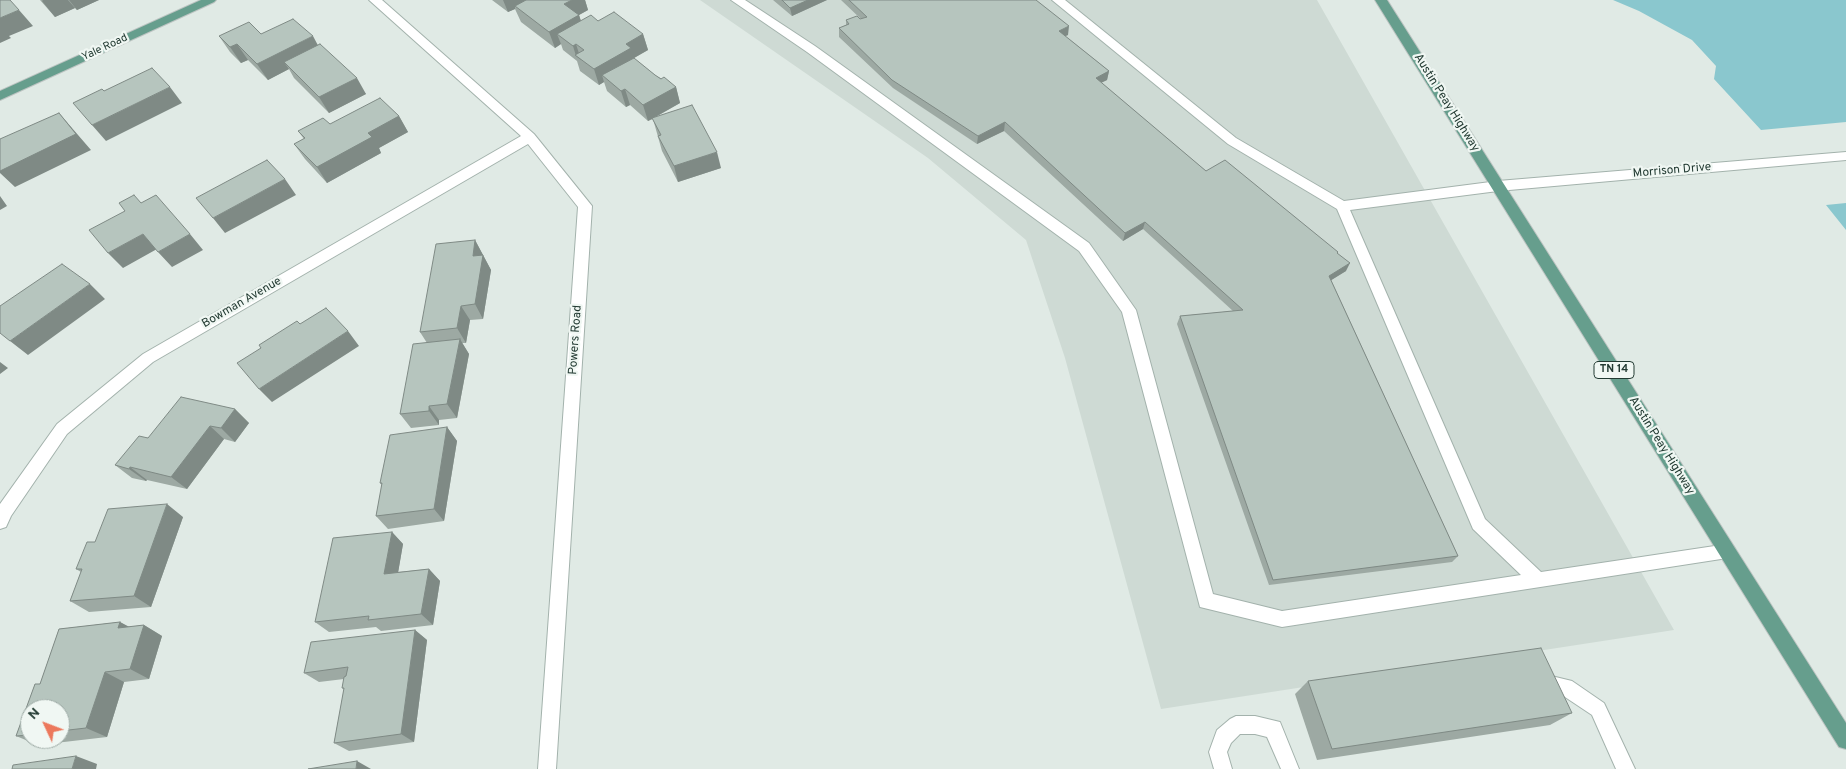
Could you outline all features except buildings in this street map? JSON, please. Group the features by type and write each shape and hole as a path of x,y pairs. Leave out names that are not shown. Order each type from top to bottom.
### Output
{"main road":[{"name":"Yale Road","path":"0,96 210,0"},
{"name":"Austin Peay Highway","path":"1381,0 1846,740"}],"street":[{"name":"Powers Road","path":"374,0 530,136 585,206 547,769"},
{"path":"737,0 811,49 1084,247 1129,310 1206,601 1282,618 1728,552"},
{"path":"1058,0 1232,141 1342,206 1478,524 1538,580"},
{"name":"Bowman Avenue","path":"0,522 4,512 62,429 148,358 530,136"},
{"name":"Morrison Drive","path":"1342,206 1498,186 1846,156"},
{"path":"1539,682 1566,687 1598,709 1626,769"},
{"path":"1224,769 1218,752 1224,737 1236,725 1255,725 1273,729 1290,769"}],"shaded area":[{"path":"700,0 1317,0 1674,630 1161,709 1065,358 1026,240 928,158"}],"water":[{"path":"1613,0 1846,0 1846,122 1761,130 1714,79 1716,66 1692,40 1639,11"},
{"path":"1846,203 1846,230 1826,205"}]}
